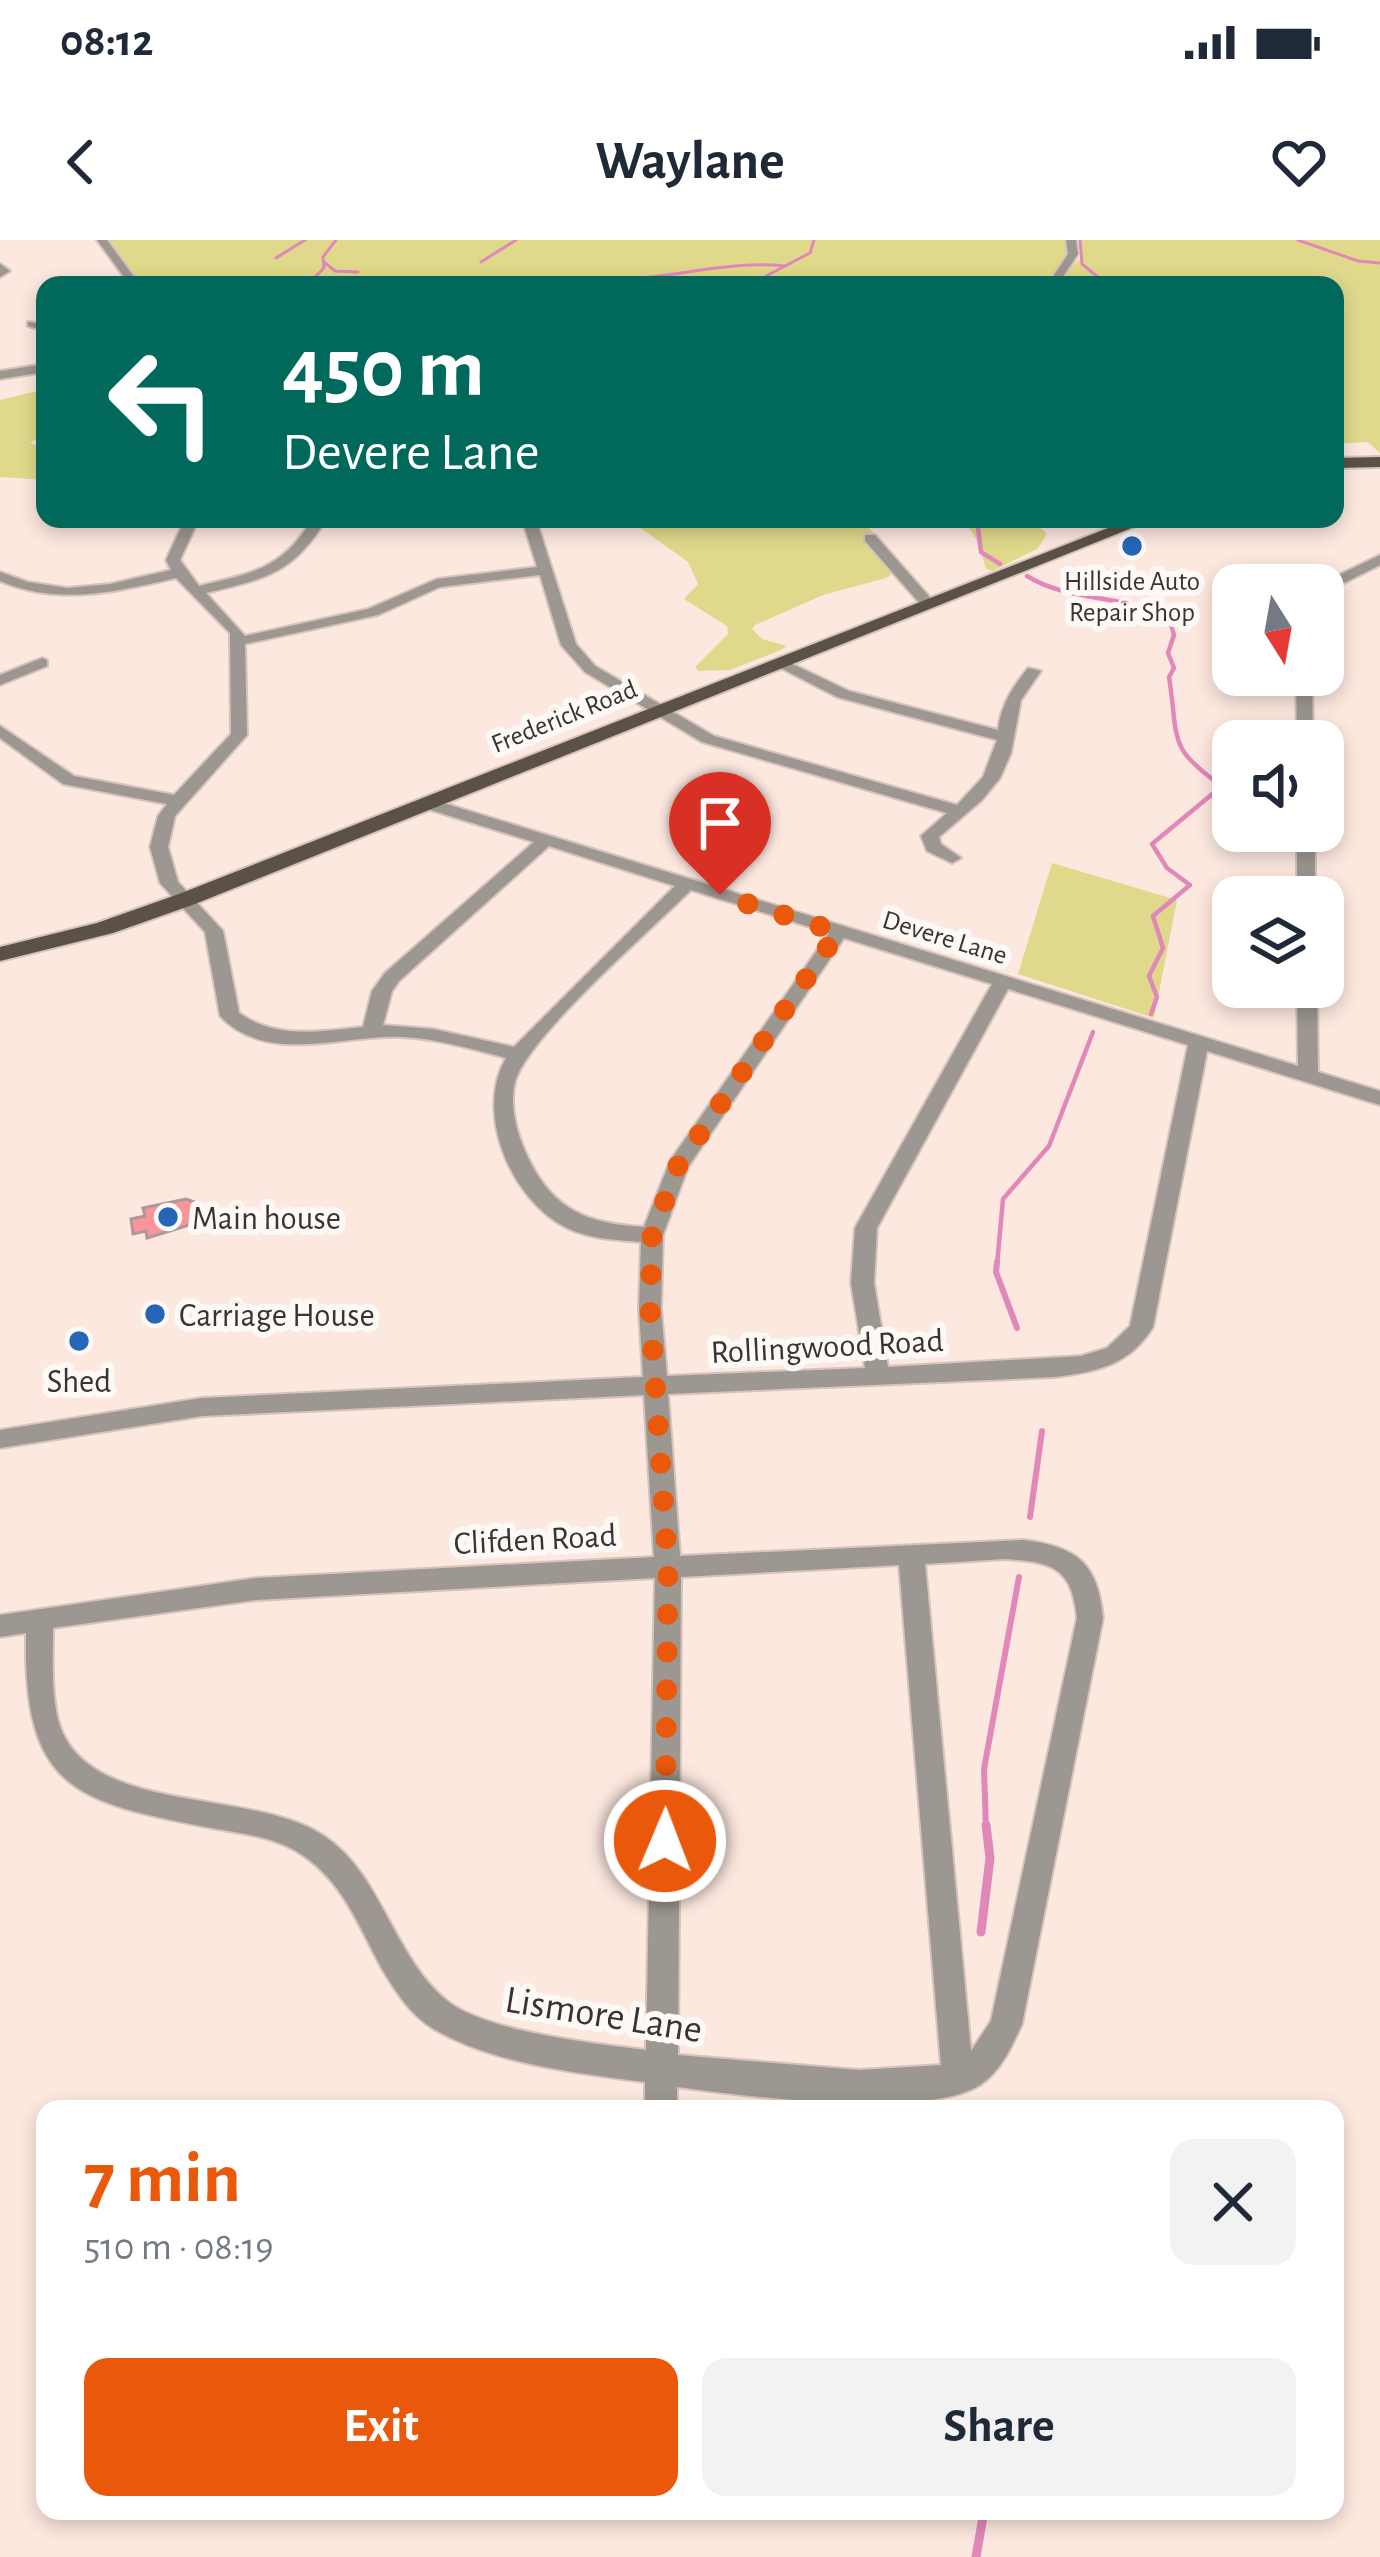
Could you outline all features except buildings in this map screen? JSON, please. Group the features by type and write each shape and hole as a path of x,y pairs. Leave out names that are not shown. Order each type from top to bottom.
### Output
{"main road":[{"path":"1344,463 1380,462"},
{"name":"Frederick Road","path":"0,954 88,933 187,898 1119,528"}],"street":[{"path":"102,240 128,276"},
{"path":"1058,276 1072,254 1071,240"},
{"path":"0,375 36,369"},
{"path":"187,528 174,553 179,573 230,621 238,641 239,735 178,801 161,833 160,860 169,883 214,932 226,1003 239,1025 286,1038 372,1030 428,1033 517,1054"},
{"path":"198,591 285,565 300,554 315,528"},
{"path":"532,528 574,654 656,712 708,739 958,811"},
{"path":"869,538 928,604"},
{"path":"1344,578 1380,560"},
{"path":"238,641 356,617 437,583 545,570"},
{"path":"0,577 27,590 62,595 179,573"},
{"path":"0,680 42,663"},
{"path":"779,663 843,694 1002,736"},
{"path":"952,858 933,847 930,836 992,777 1003,749 1009,704 1033,671"},
{"path":"0,731 54,771 82,784 178,801"},
{"name":"Devere Lane","path":"427,803 1380,1098"},
{"path":"372,1030 382,991 392,977 548,838"},
{"path":"652,1235 576,1224 543,1199 510,1139 503,1094 517,1054 687,884"},
{"path":"661,2100 668,1568 650,1309 652,1235 678,1166 838,932"},
{"path":"878,1376 862,1277 860,1250 866,1228 1002,983"},
{"path":"1307,1008 1308,1077"},
{"name":"Rollingwood Road","path":"0,1439 202,1407 878,1376 1085,1365 1106,1359 1132,1343 1141,1327 1198,1044"},
{"name":"Clifden Road","path":"0,1626 256,1588 1036,1550 1072,1564 1089,1596 1090,1618 1017,1989 992,2052 974,2071 958,2078"},
{"path":"911,1556 958,2078"},
{"name":"Lismore Lane","path":"40,1619 40,1717 50,1744 72,1771 97,1787 132,1799 280,1829 310,1843 334,1861 356,1888 415,1994 444,2018 516,2046 662,2069 889,2088 958,2078"}],"shaded area":[{"path":"108,240 1076,240 1078,258 1071,269 1082,256 1080,240 1380,240 1380,453 1368,442 1344,443 1344,276 134,276"},
{"path":"36,391 36,439 30,443 36,445 36,479 0,477 0,400"},
{"path":"641,528 869,528 895,555 899,568 886,578 823,595 755,625 752,629 762,639 787,646 781,650 730,670 698,671 695,667 728,634 727,626 684,599 698,584 688,562"},
{"path":"969,528 1041,528 1047,534 1037,549 992,571 986,569"},
{"path":"1052,863 1177,900 1154,1018 1018,974"}],"waterway":[{"path":"276,258 305,240"},
{"path":"316,276 336,240"},
{"path":"481,262 516,240"},
{"path":"785,266 810,253 814,240"},
{"path":"1080,240 1082,264 1097,276"},
{"path":"1298,240 1358,261 1380,263"},
{"path":"324,262 335,271 358,272"},
{"path":"653,276 785,266"},
{"path":"766,276 785,266"},
{"path":"978,528 981,552 1000,564"},
{"path":"1027,576 1062,591 1135,606 1170,621 1174,635 1168,653 1174,668 1169,677 1178,740 1192,761 1222,786 1152,844 1167,868 1190,885 1153,916 1163,948 1149,976 1157,997 1151,1014"},
{"path":"997,1265 1003,1199 1049,1146 1093,1032"},
{"path":"997,1262 996,1272 1017,1328"},
{"path":"1030,1517 1042,1431"},
{"path":"986,1828 984,1769 1019,1577"},
{"path":"981,1932 990,1858 986,1825"},
{"path":"976,2557 982,2520"}],"place":[{"name":"Hillside Auto Repair Shop","path":"1132,546"},
{"name":"Main house","path":"168,1217"},
{"name":"Carriage House","path":"155,1314"},
{"name":"Shed","path":"79,1341"}],"route":[{"path":"665,1841 668,1568 650,1309 652,1235 678,1166 838,932 720,895"}]}
